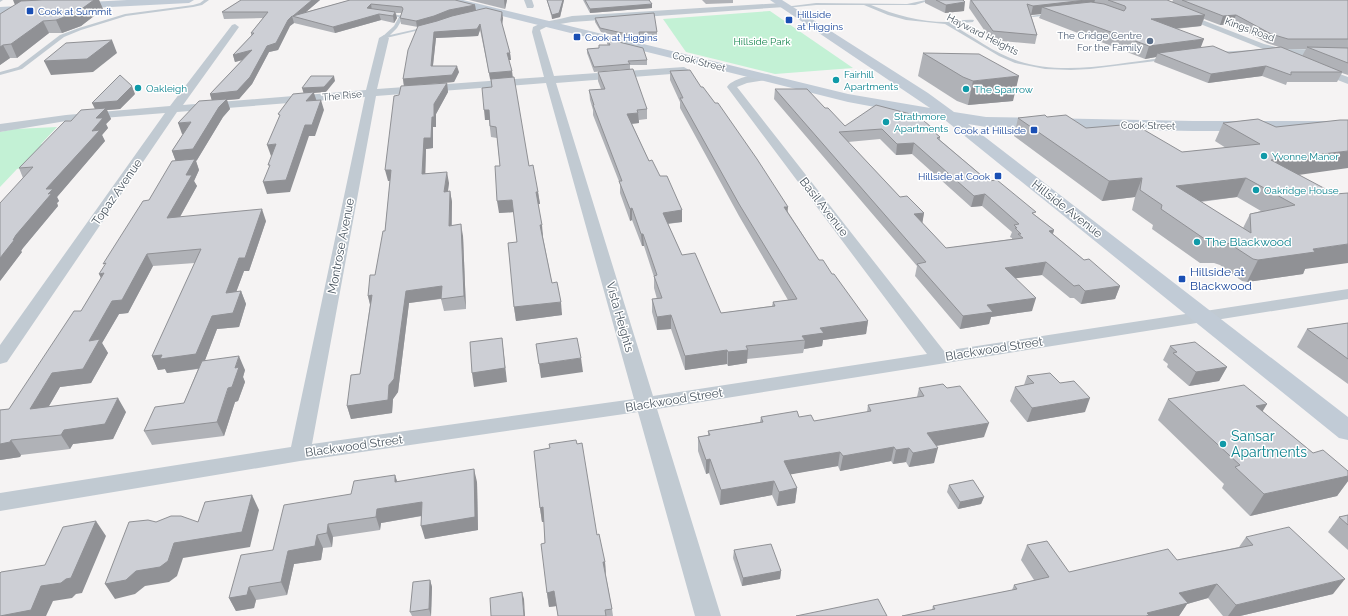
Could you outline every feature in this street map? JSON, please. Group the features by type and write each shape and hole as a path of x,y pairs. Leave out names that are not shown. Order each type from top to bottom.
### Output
{"main road":[{"path":"62,7 189,0"},
{"name":"Cook Street","path":"450,0 487,12 549,24 877,104 986,122 1193,126 1348,126"},
{"name":"Hillside Avenue","path":"781,4 923,96 1348,431"},
{"path":"0,10 46,8"},
{"name":"Cook Street","path":"948,115 978,112 1348,118"}],"street":[{"path":"1145,2 1173,2"},
{"name":"Kings Road","path":"1145,2 1272,49 1304,64 1348,81"},
{"path":"549,24 572,19 672,9 781,4"},
{"name":"Vista Heights","path":"549,24 536,29 708,616"},
{"name":"Topaz Avenue","path":"0,358 174,109 235,27"},
{"name":"Montrose Avenue","path":"300,453 371,93 384,38"},
{"path":"1272,49 1291,52 1348,53"},
{"name":"The Rise","path":"0,128 60,119 174,109 684,70"},
{"name":"Basil Avenue","path":"767,77 745,80 733,84 732,87 940,358"},
{"name":"Blackwood Street","path":"0,502 300,453 645,404 1348,294"}],"lane":[{"path":"0,74 20,68 62,36 80,29 125,15 193,6 207,0"},
{"path":"865,4 912,4 922,3 929,0"},
{"name":"Hayward Heights","path":"781,4 865,4 906,19 946,23 1001,55 1017,62 1045,68 1090,68 1172,58"},
{"path":"380,14 402,16 396,27 384,38"},
{"path":"1033,16 1056,14"},
{"path":"946,23 973,21"},
{"path":"384,38 429,27"},
{"path":"1210,53 1261,51 1272,49"}],"green space":[{"name":"Hillside Park","path":"770,11 853,68 775,74 686,52 663,19"},
{"path":"57,127 41,144 60,143 23,168 17,169 0,187 0,132 15,129"}],"building":[{"path":"94,0 76,13 56,20 43,21 11,44 0,47 0,14 21,1"},
{"path":"241,0 312,0 293,16 350,0 455,0 475,5 449,10 416,21 400,18 403,9 402,7 371,4 367,8 395,12 393,16 379,14 333,27 292,16 288,20 276,43 267,46 250,77 237,91 210,94 252,50 233,55 254,33 251,33 268,12 222,12"},
{"path":"547,0 563,0 559,13 552,15"},
{"path":"585,0 649,0 652,4 590,9"},
{"path":"936,0 963,0 965,2 946,5"},
{"path":"971,0 1086,0 1033,6 1027,4 1037,35 993,31"},
{"path":"1108,0 1167,0 1205,15 1151,19 1204,39 1149,46 1042,7 1091,2 1104,4 1124,11 1126,8 1125,6"},
{"path":"1182,0 1348,0 1348,39 1288,39 1271,34 1236,15 1223,16"},
{"path":"486,8 502,12 501,20 510,53 507,53 512,71 489,73 480,24 477,29 434,32 431,66 457,66 452,75 403,79 408,50 418,26"},
{"path":"654,13 657,32 639,32 640,37 600,28 595,18"},
{"path":"607,39 643,48 647,60 628,61 630,64 594,67 587,49 599,48 599,45 610,45"},
{"path":"112,40 87,59 44,61 66,43"},
{"path":"1213,46 1229,53 1281,47 1342,72 1291,72 1291,75 1266,66 1211,74 1158,53"},
{"path":"1307,47 1348,48 1348,63"},
{"path":"923,53 979,54 1019,76 973,81 963,77"},
{"path":"633,69 647,109 637,110 638,113 627,114 649,161 652,160 660,176 667,176 682,210 663,213 682,255 695,253 721,313 775,306 773,302 797,299 739,204 680,98 683,98 670,71 690,70 701,87 703,87 715,103 718,103 788,207 784,207 819,260 823,260 868,321 820,328 824,333 802,336 805,340 746,346 748,350 728,352 727,350 685,356 671,315 657,317 652,299 662,298 654,276 657,275 643,234 641,234 632,208 630,209 619,181 622,181 593,105 589,90 605,89 598,72"},
{"path":"120,75 132,86 117,101 92,103"},
{"path":"311,76 334,76 324,87 302,88"},
{"path":"514,77 529,166 533,165 538,192 536,192 542,225 540,225 552,283 557,282 561,302 514,307 508,243 517,242 512,200 497,201 495,166 500,166 496,127 490,126 489,110 484,110 482,88 492,87 491,79"},
{"path":"447,83 434,104 431,138 424,138 422,174 447,172 444,192 450,191 449,226 461,224 464,296 441,299 442,286 406,291 394,379 389,385 388,400 347,406 351,375 360,374 372,295 368,296 370,275 375,275 383,231 385,231 391,170 385,170 394,96 399,95 401,86"},
{"path":"775,89 807,89 845,126 876,105 918,116 936,131 933,131 940,137 937,138 988,181 997,180 1036,212 1032,213 1054,230 1049,231 1084,260 1089,259 1120,286 1085,291 1079,285 1074,286 1046,262 1005,268 1036,298 987,305 993,312 963,316 917,264 926,262","holes":["882,129 897,144 914,143 974,196 985,194 1019,224 1014,225 1021,234 1018,234 1023,238 946,248 914,214 924,213 907,196 900,197 839,132"]},
{"path":"314,92 306,101 321,100 312,125 305,125 286,180 263,182 276,144 267,145 280,115 278,114 293,94"},
{"path":"227,99 219,107 193,149 172,151 191,122 178,123 199,101"},
{"path":"106,108 96,118 103,118 92,131 100,130 46,189 53,189 48,194 52,193 16,235 13,240 15,239 0,258 0,203 33,167 19,168 65,121 71,121 81,110"},
{"path":"1045,115 1047,117 1066,115 1086,128 1134,124 1182,152 1260,144 1223,123 1258,119 1276,127 1348,120 1348,151 1271,160 1335,194 1348,193 1348,244 1313,249 1315,252 1258,260 1253,259 1230,244 1224,242 1209,242 1161,209 1162,205 1140,190 1142,178 1109,181 1018,118","holes":["1246,178 1295,205 1250,214 1251,233 1176,186"]},
{"path":"195,159 186,175 192,175 167,218 262,209 245,258 239,258 226,293 241,291 233,313 212,316 196,354 160,359 162,355 152,356 201,249 147,254 122,300 112,301 89,341 100,339 83,369 52,373 30,409 118,398 105,424 64,430 61,435 11,440 10,442 0,444 0,410 9,409 74,311 81,311 104,273 99,274 106,263 103,264 143,201 149,200 172,161"},
{"path":"1348,323 1348,359 1307,329"},
{"path":"502,338 505,368 472,373 470,342"},
{"path":"577,338 581,358 539,364 536,344"},
{"path":"1195,342 1227,367 1196,372 1173,353 1177,352 1170,346"},
{"path":"239,356 235,368 239,367 232,387 228,388 217,422 144,431 155,407 184,403 202,361"},
{"path":"1050,373 1060,383 1074,381 1090,398 1032,408 1015,387 1034,383 1027,376"},
{"path":"943,384 947,388 960,386 989,423 927,433 938,448 913,453 909,448 896,450 894,447 843,456 840,452 784,461 797,488 779,492 774,481 721,490 710,459 706,460 698,437 710,435 708,431 763,422 761,417 797,411 799,417 811,415 814,421 871,411 868,405 924,396 919,388"},
{"path":"1244,385 1267,404 1256,406 1313,453 1323,450 1348,471 1348,476 1264,494 1235,467 1240,465 1168,399"},
{"path":"576,440 577,444 582,443 597,535 599,534 605,562 603,562 612,609 605,610 606,616 558,616 554,591 547,593 541,544 545,543 543,507 540,508 534,451 550,448 549,444"},
{"path":"474,469 475,517 421,526 422,502 377,509 376,517 328,524 327,533 317,535 315,546 288,551 281,582 249,587 247,595 229,598 241,555 273,550 284,505 351,494 354,481 395,475 395,482"},
{"path":"973,480 984,497 960,502 949,485"},
{"path":"252,495 242,532 174,543 168,561 160,567 136,571 126,580 105,584 129,522 148,520 156,522 171,516 181,516 198,522 205,502"},
{"path":"1348,515 1348,525 1339,517"},
{"path":"96,521 71,578 66,579 61,583 41,586 31,610 0,616 1,572 45,565 63,527"},
{"path":"1289,527 1345,579 1236,605 1217,584 1179,593 1188,603 1147,613 1149,615 1146,616 902,616 935,609 933,606 1017,589 1014,585 1049,577 1027,545 1047,541 1069,572 1168,549 1177,560 1253,545 1246,537"},
{"path":"771,544 781,571 743,578 734,550"},
{"path":"430,580 429,609 410,612 413,582"},
{"path":"522,592 524,616 491,616 490,598"},
{"path":"878,599 887,616 796,616"}],"place":[{"name":"Cook at Summit","path":"30,11"},
{"name":"Hillside at Higgins","path":"789,20"},
{"name":"Cook at Higgins","path":"577,37"},
{"name":"The Cridge Centre For the Family","path":"1150,41"},
{"name":"Fairhill Apartments","path":"836,80"},
{"name":"Oakleigh","path":"138,88"},
{"name":"The Sparrow","path":"966,89"},
{"name":"Strathmore Apartments","path":"886,122"},
{"name":"Cook at Hillside","path":"1034,130"},
{"name":"Yvonne Manor","path":"1264,156"},
{"name":"Hillside at Cook","path":"998,176"},
{"name":"Oakridge House","path":"1256,190"},
{"name":"The Blackwood","path":"1197,242"},
{"name":"Hillside at Blackwood","path":"1182,279"},
{"name":"Sansar Apartments","path":"1223,444"}]}
